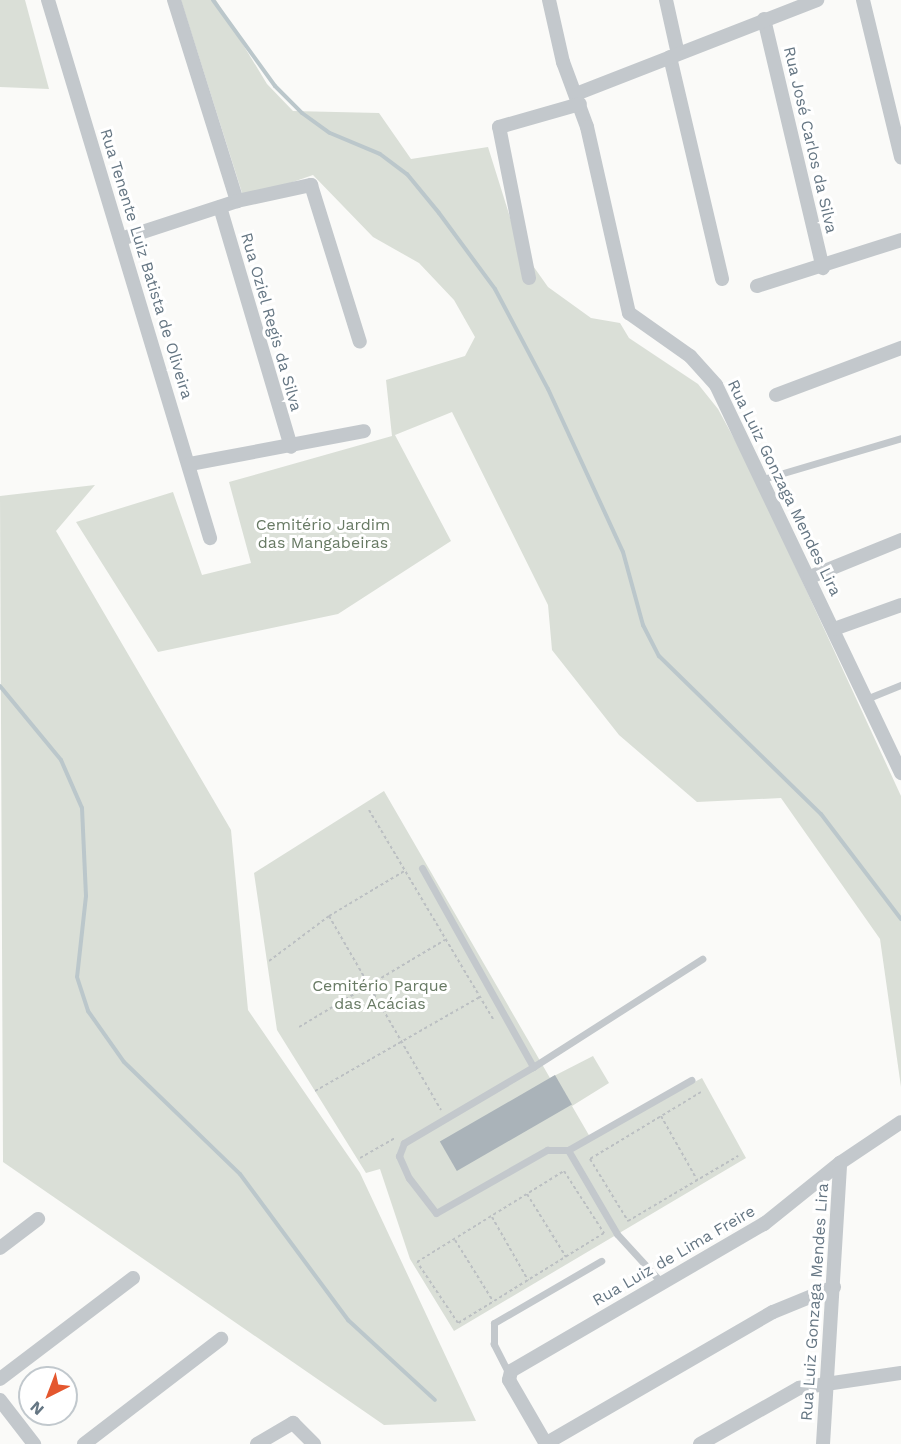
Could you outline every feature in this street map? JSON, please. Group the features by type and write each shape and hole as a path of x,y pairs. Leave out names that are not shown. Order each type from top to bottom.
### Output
{"street":[{"name":"Rua Tenente Luiz Batista de Oliveira","path":"48,0 190,464 210,538"},
{"path":"174,0 237,201"},
{"name":"Rua Luiz Gonzaga Mendes Lira","path":"549,0 578,99 629,313 704,369 764,479 901,773"},
{"path":"666,0 674,56 722,279"},
{"path":"530,279 499,127 578,99 764,19 783,6 817,0"},
{"path":"863,0 901,157"},
{"name":"Rua José Carlos da Silva","path":"764,19 823,268"},
{"path":"121,239 237,201 298,184 311,185 319,198 360,342"},
{"name":"Rua Oziel Regis da Silva","path":"220,207 291,447"},
{"path":"757,286 823,268 901,240"},
{"path":"776,395 901,348"},
{"path":"190,464 291,447 364,431"},
{"path":"810,577 901,540"},
{"path":"834,629 901,605"},
{"name":"Rua Luiz Gonzaga Mendes Lira","path":"823,1444 840,1163 901,1122"},
{"name":"Rua Luiz de Lima Freire","path":"513,1370 792,1205 840,1163"},
{"path":"0,1248 38,1220"},
{"path":"0,1379 133,1278"},
{"path":"513,1370 545,1444 773,1312 834,1287"},
{"path":"84,1444 221,1339"},
{"path":"700,1444 799,1388 826,1380 901,1373"},
{"path":"0,1400 34,1444"},
{"path":"257,1444 286,1424 304,1431 314,1444"}],"lane":[{"path":"764,479 901,438"},
{"path":"866,699 901,685"},
{"path":"422,868 533,1067"},
{"path":"691,1080 568,1150 547,1150 436,1213 409,1178 399,1148 533,1067 702,959"},
{"path":"568,1150 617,1234 661,1282"},
{"path":"513,1370 494,1344 494,1323 601,1261"}],"path":[{"path":"369,810 499,1027"},
{"path":"269,961 329,916 406,870"},
{"path":"329,916 368,988 443,1113"},
{"path":"299,1027 368,988 445,940"},
{"path":"315,1091 480,998"},
{"path":"701,1092 590,1159 628,1221 738,1156"},
{"path":"432,1118 453,1107"},
{"path":"662,1116 697,1180"},
{"path":"360,1158 401,1135"},
{"path":"564,1171 604,1233 458,1323 417,1262 526,1194 564,1171"},
{"path":"526,1194 566,1257"},
{"path":"491,1216 528,1280"},
{"path":"454,1239 493,1301"}],"green space":[{"path":"0,0 25,0 49,89 0,87"},
{"name":"Cemitério Jardim das Mangabeiras","path":"181,0 216,0 267,84 293,111 379,113 411,159 488,147 519,246 548,287 591,318 620,323 629,338 698,384 718,409 750,468 901,796 901,1087 880,939 781,798 697,802 619,735 552,650 548,605 452,412 395,435 451,541 338,614 158,652 76,522 173,492 202,575 251,563 229,482 392,436 386,380 465,356 475,337 454,300 419,263 373,237 313,175 244,199"},
{"path":"95,485 56,531 231,830 248,1010 360,1173 476,1421 384,1425 3,1162 0,496"},
{"name":"Cemitério Parque das Acácias","path":"384,791 550,1078 593,1056 609,1083 572,1106 590,1137 702,1078 746,1158 454,1331 410,1259 380,1169 366,1173 277,1030 254,873"}],"building":[{"path":"555,1075 572,1104 457,1171 440,1142"}],"waterway":[{"path":"213,0 275,86 302,113 330,133 380,154 407,174 439,213 495,289 548,389 623,552 643,625 659,656 821,814 901,919"},
{"path":"0,686 61,760 82,808 86,896 77,977 88,1011 124,1062 240,1174 348,1320 435,1400"}]}
